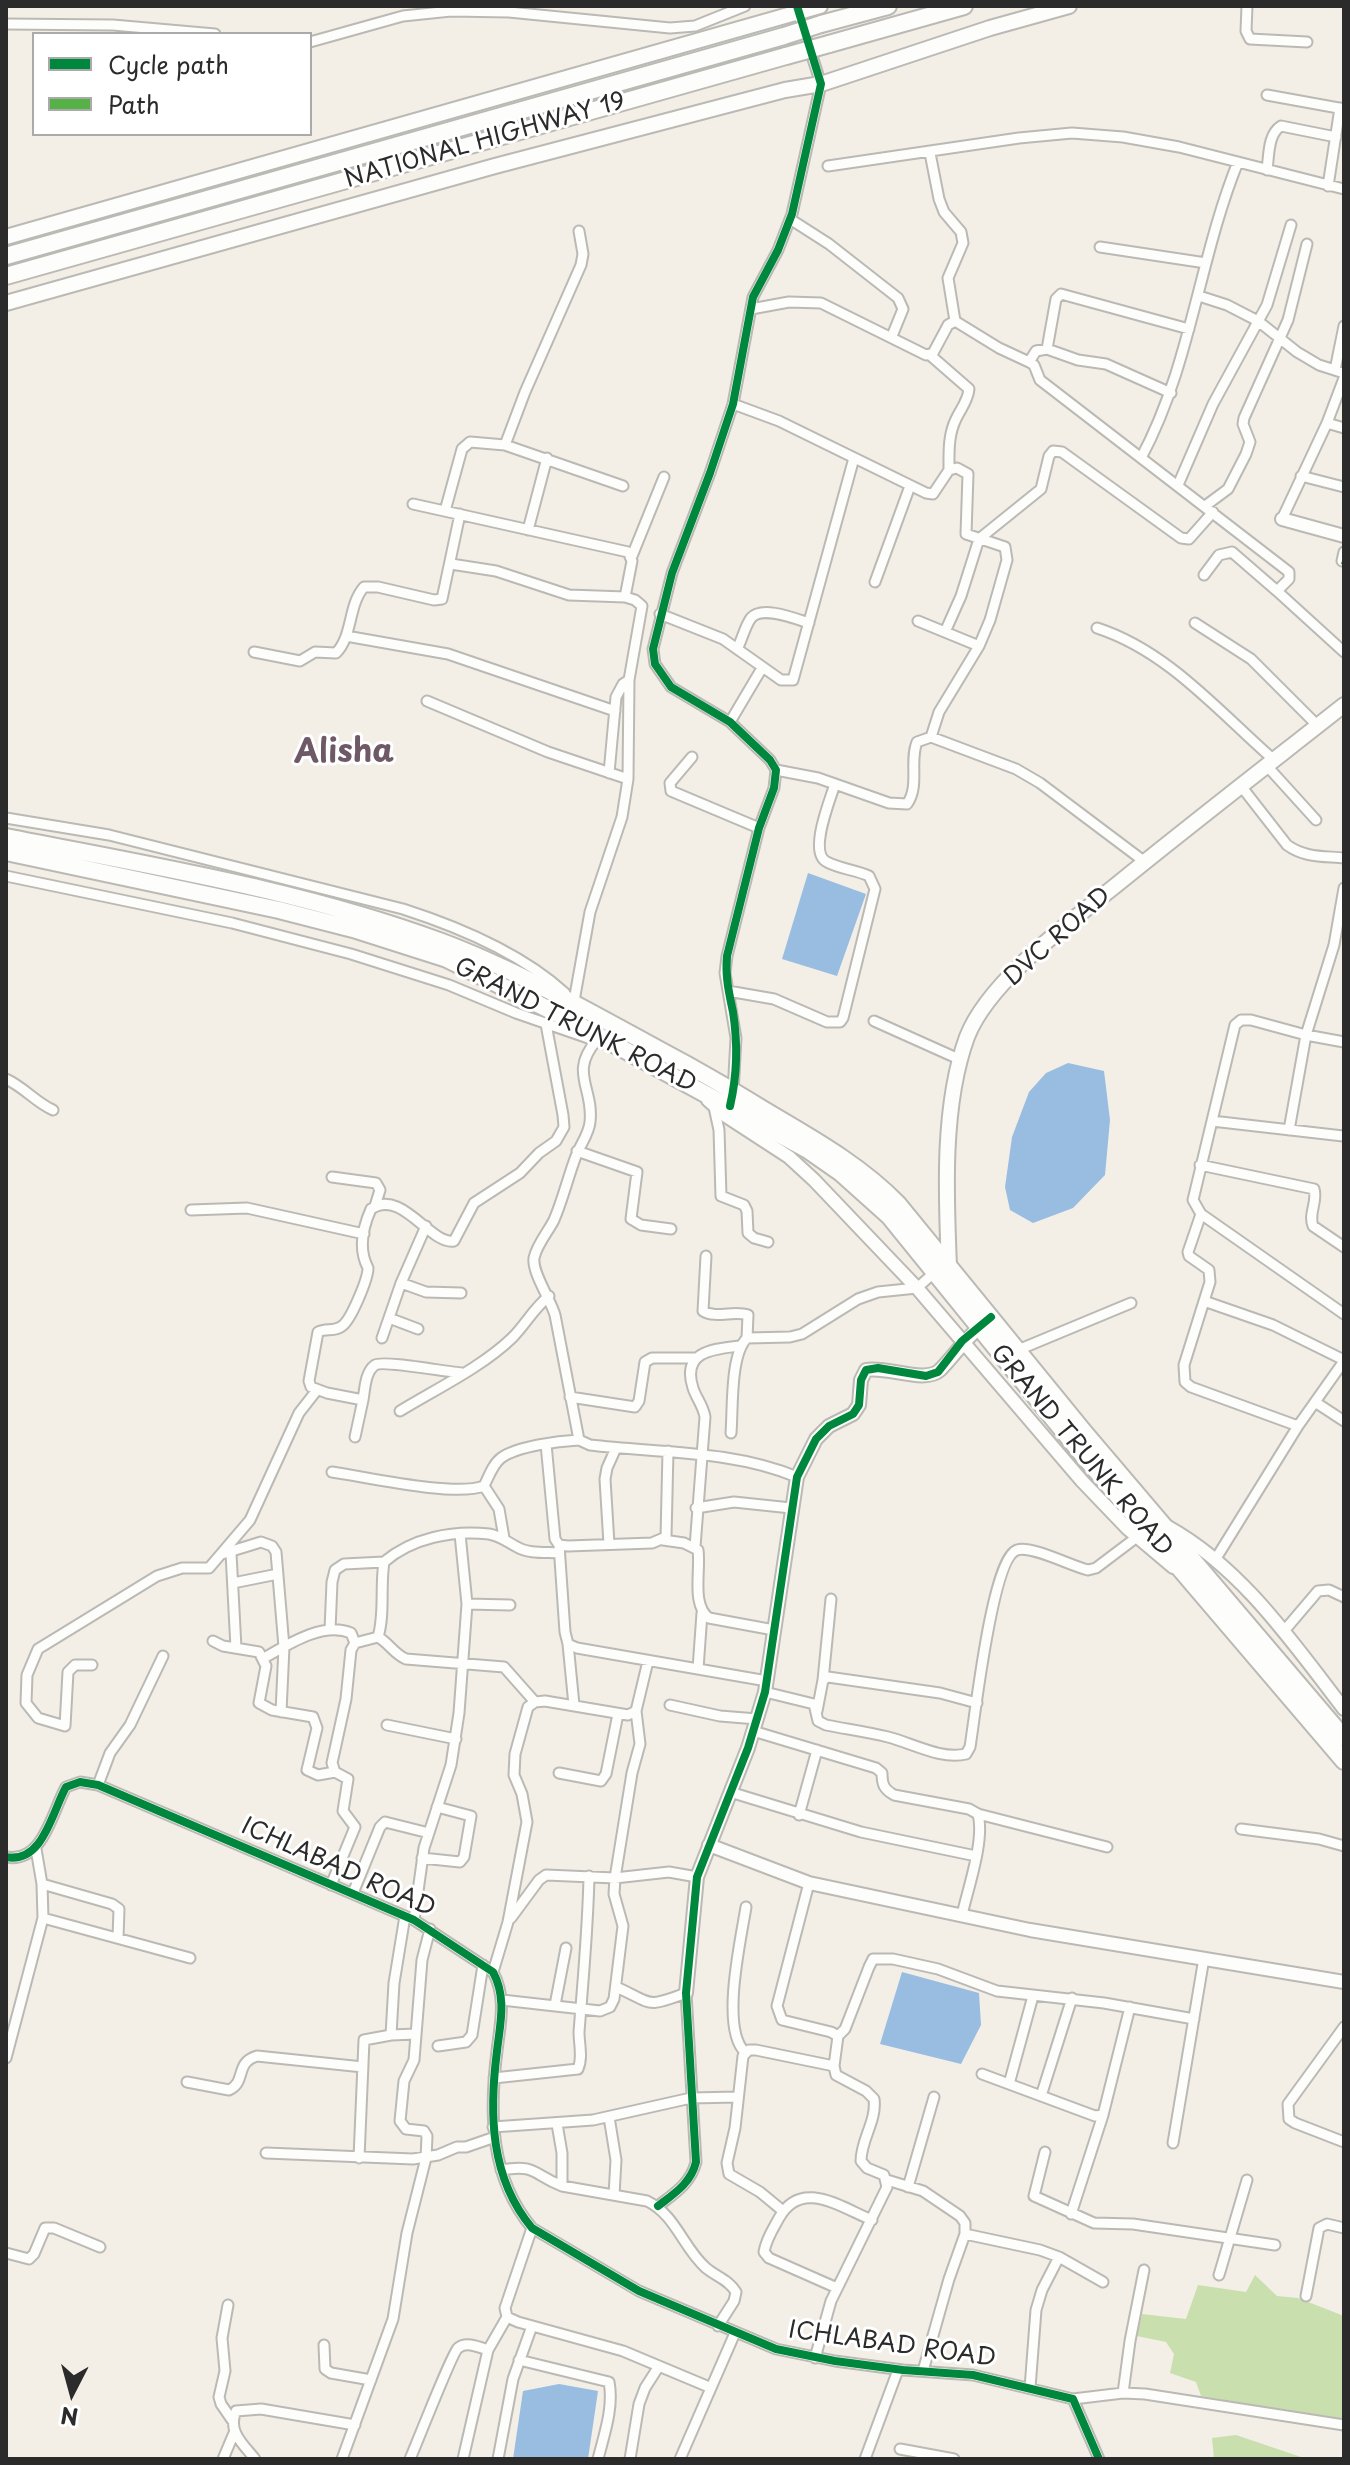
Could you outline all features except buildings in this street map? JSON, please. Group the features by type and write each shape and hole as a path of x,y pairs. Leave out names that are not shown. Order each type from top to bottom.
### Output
{"highway":[{"path":"6,256 888,6"},
{"name":"NATIONAL HIGHWAY 19","path":"6,276 964,6"},
{"name":"GRAND TRUNK ROAD","path":"6,837 272,892 385,922 445,943 579,1006 726,1101"},
{"name":"GRAND TRUNK ROAD","path":"6,852 279,910 447,959 697,1089 821,1142 863,1172 898,1204 942,1269 985,1322 1077,1448 1344,1761"},
{"name":"GRAND TRUNK ROAD","path":"985,1322 1018,1350 1344,1738"}],"main road":[{"path":"6,237 797,10 820,6"},
{"path":"6,303 495,166 785,90 821,84 990,28 1069,6"},
{"name":"DVC ROAD","path":"942,1269 952,1105 968,1035 983,1009 1007,980 1056,934 1344,705"}],"street":[{"path":"312,41 403,16 451,11 509,12 670,28 695,26 745,6"},
{"path":"1247,6 1246,31 1250,39 1307,42"},
{"path":"768,1242 748,1233 744,1205 721,1196 719,1130 736,1038 725,973 727,956 759,828 774,788 776,770 762,750 730,722 671,687 655,664 653,649 672,573 733,404 751,309 760,280 778,250 790,219 821,84 797,10"},
{"path":"6,24 126,25 195,32"},
{"path":"1267,95 1342,108 1328,186"},
{"path":"1267,170 1272,137 1281,126 1336,137"},
{"path":"828,166 1072,133 1137,139 1344,189"},
{"path":"930,153 939,199 944,212 961,232 963,243 948,278 955,321 1034,365 1040,380 1289,572 1289,579 1277,591"},
{"path":"1141,458 1171,393 1224,196 1238,162"},
{"path":"790,219 829,244 898,298 903,309 892,336"},
{"path":"1178,485 1213,404 1275,284 1291,225"},
{"path":"505,445 581,265 583,254 579,231"},
{"path":"945,632 961,596 979,539 1041,489 1049,456 1057,450 1181,538 1189,539 1209,509 1233,482 1246,454 1250,442 1244,431 1244,418 1296,297 1307,244"},
{"path":"1100,247 1206,263"},
{"path":"1047,349 1056,299 1061,294 1189,329"},
{"path":"1199,296 1227,305 1258,321 1319,365 1341,374"},
{"path":"733,404 779,421 910,486 933,494 949,470 951,433 968,398 969,389 930,355 821,303 789,302 751,309"},
{"path":"930,355 948,325 955,321"},
{"path":"1344,326 1341,374 1327,423 1282,519 1344,536"},
{"path":"1029,362 1036,351 1047,349 1078,360 1106,364 1171,393"},
{"path":"1327,423 1344,428"},
{"path":"445,511 465,445 477,442 505,445 623,486"},
{"path":"528,530 547,458"},
{"path":"660,614 723,639 781,680 793,680 854,458"},
{"path":"931,737 946,697 979,646 990,620 1007,555 1005,547 972,537 965,529 970,489 968,474 957,468 949,470"},
{"path":"1301,476 1344,487"},
{"path":"625,597 632,556 664,477"},
{"path":"875,582 910,486"},
{"path":"413,504 620,549 632,556"},
{"path":"254,652 304,661 315,652 336,653 346,636 358,595 364,587 378,587 438,600 444,596 460,514"},
{"path":"1204,575 1219,555 1232,552 1344,652"},
{"path":"451,564 496,571 569,595 625,597 642,606 629,680 628,779 622,817 590,912 579,1006"},
{"path":"737,649 752,617 758,613 809,623"},
{"path":"918,621 979,646"},
{"path":"1195,623 1251,659 1318,726"},
{"path":"1097,628 1124,637 1157,657 1270,763 1316,820"},
{"path":"346,636 448,654 615,711"},
{"path":"730,722 762,668"},
{"path":"609,773 619,689 629,680"},
{"path":"427,701 548,752 628,779"},
{"path":"776,770 835,784 889,803 907,804 913,788 914,749 917,742 931,737 1016,769 1040,783 1145,862"},
{"path":"692,757 670,783 671,791 759,828"},
{"path":"728,991 774,999 827,1022 840,1022 843,1018 875,889 869,876 825,862 819,853 820,833 835,784"},
{"path":"1241,786 1287,845 1297,852 1344,858"},
{"path":"6,818 109,835 437,920 546,976 579,1006"},
{"path":"6,876 232,923 351,954 449,985 546,1024 628,1051"},
{"path":"1289,1130 1306,1035 1334,945 1344,888"},
{"path":"1344,1042 1251,1020 1241,1020 1235,1025 1193,1200 1201,1214 1344,1314"},
{"path":"874,1021 961,1060"},
{"path":"375,1206 397,1208 444,1241 454,1241 474,1203 520,1173 562,1134 563,1115 546,1024"},
{"path":"579,1440 555,1315 537,1275 534,1259 562,1200 577,1151 590,1122 582,1069 583,1059 596,1041"},
{"path":"6,1079 53,1110"},
{"path":"726,1101 798,1165 917,1288 1082,1481 1137,1537 1185,1575"},
{"path":"1212,1121 1343,1136"},
{"path":"577,1151 637,1172 631,1219 641,1225 671,1229"},
{"path":"1200,1165 1314,1189 1313,1226 1344,1247"},
{"path":"332,1177 376,1183 380,1190 368,1216 360,1252 368,1274 346,1323 336,1329 318,1332 309,1381 311,1387 317,1390 363,1400"},
{"path":"191,1210 247,1208 364,1234"},
{"path":"1201,1214 1188,1252 1192,1259 1209,1270 1210,1282 1184,1365 1185,1382 1191,1387 1298,1426"},
{"path":"382,1338 401,1283 426,1226"},
{"path":"698,1669 702,1613 699,1604 699,1554 695,1547 696,1508 705,1417 702,1404 692,1387 692,1372 696,1358 704,1350 739,1346 747,1338 748,1315 738,1312 711,1315 703,1311 706,1256"},
{"path":"747,1338 802,1334 858,1299 878,1292 917,1288 942,1269"},
{"path":"401,1283 426,1292 461,1293"},
{"path":"400,1411 496,1352 512,1338 534,1308 549,1296"},
{"path":"1204,1301 1273,1325 1344,1360 1298,1426 1215,1560"},
{"path":"1018,1350 1131,1303"},
{"path":"389,1318 418,1329"},
{"path":"658,2206 693,2175 696,2162 686,1993 697,1877 755,1725 766,1686 797,1477 816,1439 829,1426 853,1414 859,1405 861,1380 866,1370 878,1368 926,1376 938,1372 962,1341 985,1322"},
{"path":"731,1433 739,1346"},
{"path":"570,1397 635,1407 639,1401 645,1362 652,1358 696,1358"},
{"path":"355,1437 367,1378 374,1366 383,1362 428,1371 462,1373"},
{"path":"92,1665 75,1665 68,1672 65,1726 38,1718 31,1712 26,1703 27,1675 38,1649 157,1576 182,1568 209,1568 226,1553 250,1520 299,1413 317,1390"},
{"path":"1315,1402 1344,1421"},
{"path":"332,1472 447,1489 475,1489 484,1486 493,1466 502,1457 546,1444 579,1440 590,1445 616,1448 701,1454 779,1470 797,1477"},
{"path":"546,1444 574,1705"},
{"path":"609,1544 605,1479 616,1448"},
{"path":"663,1540 667,1532 668,1451"},
{"path":"484,1486 499,1509 504,1538"},
{"path":"696,1508 734,1502 791,1508"},
{"path":"1165,1525 1195,1542 1215,1560 1284,1631 1344,1709"},
{"path":"330,1630 335,1570 344,1564 384,1562 394,1553 443,1534 490,1534 528,1551 663,1540 695,1547"},
{"path":"391,2035 397,1960 456,1739 467,1604 460,1534"},
{"path":"831,1599 818,1721 962,1756 969,1752 998,1578 1012,1552 1019,1548 1031,1550 1088,1570 1096,1568 1137,1537"},
{"path":"226,1553 261,1542 272,1546 276,1552 284,1647 281,1712"},
{"path":"226,1553 233,1583 236,1648"},
{"path":"378,1637 384,1562"},
{"path":"233,1583 278,1574"},
{"path":"1284,1631 1318,1591 1329,1590 1344,1597"},
{"path":"467,1604 510,1605"},
{"path":"702,1613 709,1618 774,1630"},
{"path":"264,1658 305,1637 330,1630 342,1629 351,1633 355,1643"},
{"path":"335,1772 332,1763 342,1724 351,1650 355,1643 378,1637"},
{"path":"378,1637 406,1659 504,1667 535,1702"},
{"path":"213,1641 223,1646 259,1652 264,1658 266,1672 259,1703 281,1712 313,1717 317,1728 307,1770 318,1775 335,1772 348,1779 343,1811 355,1827 331,1885"},
{"path":"568,1644 698,1669 766,1686 814,1704 817,1711"},
{"path":"6,1857 26,1856 36,1849 66,1787 80,1782 98,1785 110,1753 130,1725 163,1656"},
{"path":"502,2000 600,2011 610,2007 614,1999 623,1926 614,1894 615,1878 632,1773 640,1744 636,1711 648,1661"},
{"path":"823,1680 828,1677 923,1691 977,1703"},
{"path":"493,1972 508,1922 527,1822 525,1804 514,1775 515,1754 528,1707 535,1702 574,1705 628,1715 636,1711"},
{"path":"670,1705 755,1725 817,1750 876,1768 882,1773 886,1790 894,1795 969,1809 978,1814 1107,1847"},
{"path":"559,1773 601,1781 606,1774 618,1714"},
{"path":"387,1725 456,1739"},
{"path":"799,1815 817,1750"},
{"name":"ICHLABAD ROAD","path":"98,1785 410,1918 493,1972 502,2000 494,2078 494,2132 501,2170 520,2213 532,2228 639,2291 776,2349 898,2370 973,2375 1073,2399"},
{"path":"730,1792 799,1815 893,1840 976,1856"},
{"path":"422,1858 453,1863 460,1862 464,1857 471,1816 437,1807"},
{"path":"962,1915 976,1856 980,1823 978,1814"},
{"path":"353,1893 380,1827 385,1822 429,1833"},
{"path":"1241,1829 1319,1839 1344,1846"},
{"path":"709,1845 809,1883 1030,1930 1344,1982"},
{"path":"6,2058 43,1918 42,1884 36,1849"},
{"path":"508,1922 546,1875 615,1878 669,1872 697,1877"},
{"path":"494,2078 578,2069 589,1876"},
{"path":"809,1883 797,1940 777,2006 778,2015 782,2020 838,2036"},
{"path":"42,1884 112,1904 119,1909 118,1938"},
{"path":"745,2052 737,2045 733,2022 738,1954 746,1907"},
{"path":"43,1918 190,1958"},
{"path":"342,2459 393,2319 407,2233 426,2158 427,2136 424,2131 406,2129 400,2121 404,2081 413,2067 422,1960 430,1929"},
{"path":"555,2005 566,1948"},
{"path":"1173,2143 1204,1958"},
{"path":"923,2371 965,2234 965,2223 960,2216 923,2191 887,2180 861,2161 871,2127 874,2099 866,2091 836,2075 834,2066 838,2036 845,2029 873,1959 893,1959 938,1969 985,1988 1033,1996 1072,1998 1194,2019"},
{"path":"438,2046 466,2042 472,2035 483,1965"},
{"path":"616,1987 654,2004 686,1993"},
{"path":"1009,2084 1033,1996"},
{"path":"1041,2096 1072,1998"},
{"path":"1071,2214 1103,2115 1130,2007"},
{"path":"1344,2027 1288,2104 1287,2111 1289,2119 1295,2123 1344,2142"},
{"path":"359,2158 364,2040 416,2034"},
{"path":"745,2052 756,2050 834,2066"},
{"path":"745,2052 727,2163 729,2174 760,2192 783,2211"},
{"path":"187,2082 229,2090 238,2083 247,2059 257,2056 363,2067"},
{"path":"982,2074 1095,2116 1103,2115"},
{"path":"266,2153 426,2158 462,2147 494,2132 609,2117 691,2098 737,2097"},
{"path":"908,2187 934,2097"},
{"path":"609,2117 616,2160 614,2195"},
{"path":"557,2124 562,2153 562,2186"},
{"path":"1045,2152 1034,2196 1071,2214 1094,2223 1133,2224 1275,2245"},
{"path":"501,2170 524,2166 562,2186 647,2201 658,2206 706,2268 736,2292 734,2301 718,2326"},
{"path":"815,2358 823,2323 837,2288 884,2196 887,2180"},
{"path":"1219,2275 1247,2180"},
{"path":"837,2288 769,2258 764,2252 765,2243 783,2211 793,2200 804,2196 816,2197 872,2220"},
{"path":"1306,2296 1319,2228 1327,2224 1344,2228"},
{"path":"6,2253 29,2259 45,2228 54,2228 100,2247"},
{"path":"463,2459 488,2350 507,2317 505,2308 532,2228"},
{"path":"965,2234 1040,2250 1103,2282"},
{"path":"1030,2388 1036,2310 1042,2290 1059,2257"},
{"path":"1123,2393 1144,2270"},
{"path":"228,2305 222,2338 225,2371 219,2397 232,2420 234,2433 255,2459"},
{"path":"507,2317 623,2351 709,2387"},
{"path":"498,2459 519,2360 532,2326"},
{"path":"680,2459 735,2333"},
{"path":"410,2459 452,2355 467,2344 488,2350"},
{"path":"324,2345 325,2369 331,2373 371,2380"},
{"path":"519,2360 609,2382 608,2418 598,2459"},
{"path":"630,2459 639,2404 659,2366"},
{"path":"865,2459 875,2425 898,2370"},
{"path":"1099,2459 1073,2399 1123,2393 1145,2394 1344,2425"},
{"path":"232,2420 236,2411 247,2409 355,2425"},
{"path":"223,2459 234,2433"},
{"path":"900,2449 954,2459"}],"green space":[{"path":"1255,2275 1277,2296 1298,2298 1344,2316 1344,2422 1201,2396 1196,2382 1170,2373 1174,2354 1166,2342 1137,2336 1142,2314 1186,2319 1198,2285 1246,2292"},
{"path":"1236,2435 1307,2459 1214,2459 1212,2438"}],"water":[{"path":"808,873 866,894 837,976 782,959"},
{"path":"1068,1063 1104,1071 1110,1120 1105,1175 1073,1208 1033,1223 1010,1210 1005,1187 1012,1137 1029,1092 1046,1073"},
{"path":"902,1972 979,1993 981,2025 961,2064 880,2044"},
{"path":"559,2384 598,2391 588,2459 513,2459 523,2391"}],"cycle path":[{"path":"730,1106 736,1048 727,956 759,828 774,788 776,770 770,760 730,722 671,687 655,664 653,649 672,573 733,404 753,297 778,250 792,214 821,84 797,6"},
{"path":"658,2206 686,2182 696,2162 686,1993 697,1877 748,1748 765,1692 797,1477 816,1439 829,1426 853,1414 859,1405 861,1380 866,1370 878,1368 926,1376 938,1372 962,1341 991,1317"},
{"path":"6,1857 19,1857 38,1845 66,1787 80,1782 98,1785 414,1920 493,1972 497,1982 501,2011 493,2098 496,2144 508,2188 532,2228 639,2291 776,2349 903,2370 973,2375 1073,2399 1099,2459"}],"district":[{"name":"Alisha","path":"344,753"}]}
